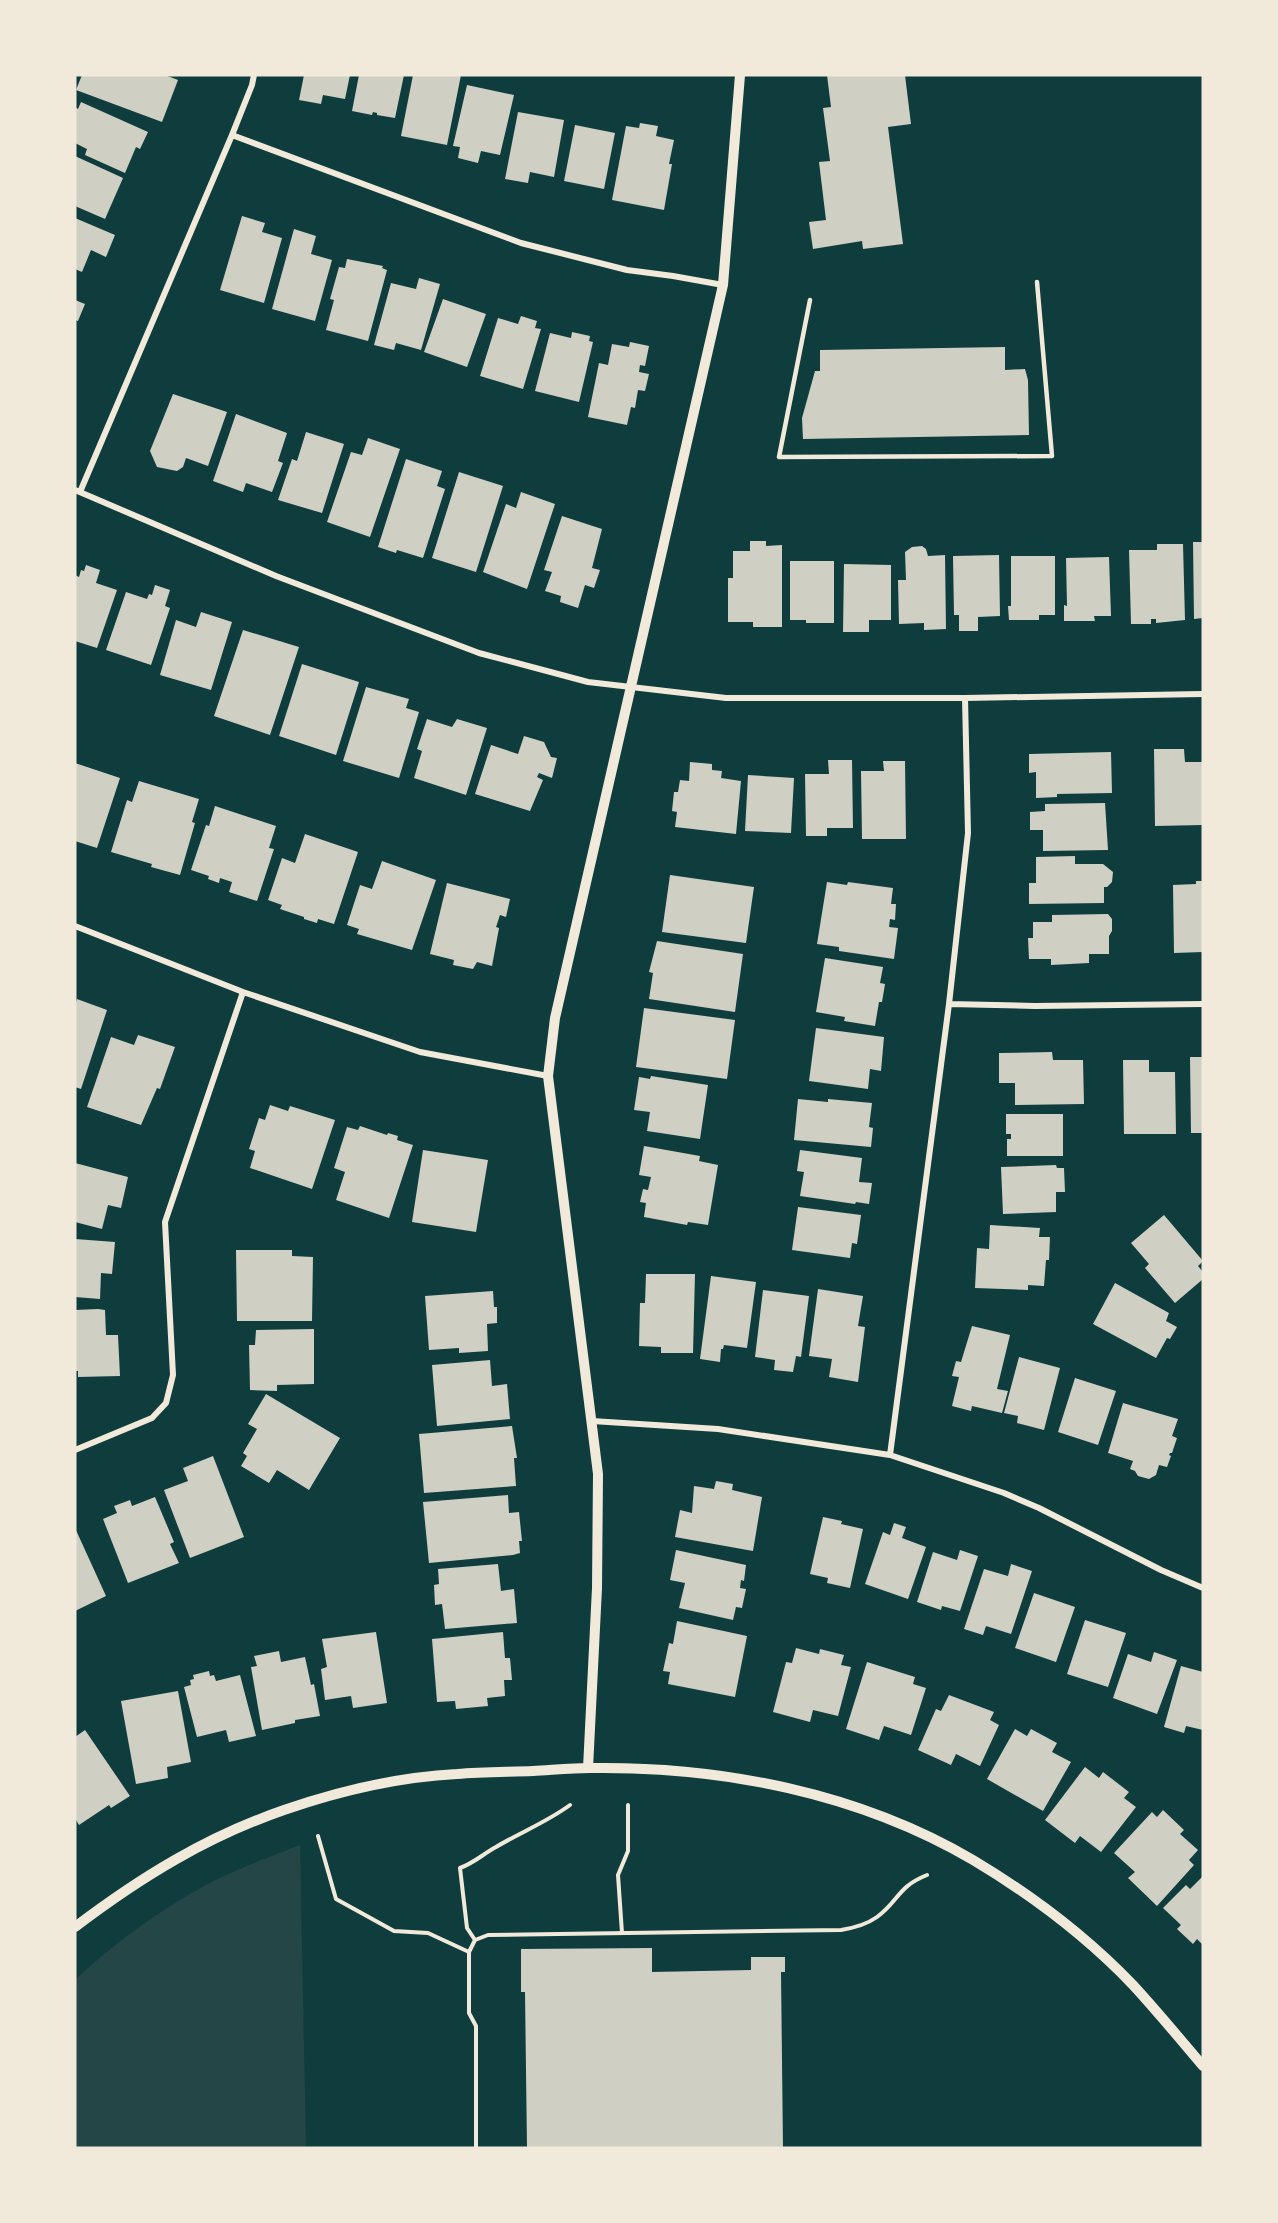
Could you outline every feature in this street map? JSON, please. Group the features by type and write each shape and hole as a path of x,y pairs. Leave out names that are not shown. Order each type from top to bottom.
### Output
{"street":[{"path":"254,75 232,135 77,491 276,576 479,653 588,682 726,698 965,698 1203,694"},
{"path":"588,1768 597,1576 598,1474 548,1076 555,1018 723,285 740,75"},
{"path":"232,135 521,243 627,270 723,285"},
{"path":"890,1455 950,1005 968,832 965,698"},
{"path":"75,926 243,992 420,1052 548,1076"},
{"path":"75,1450 152,1418 166,1403 174,1375 165,1222 243,992"},
{"path":"950,1005 1203,1004"},
{"path":"592,1421 718,1429 890,1455 1004,1493 1039,1508 1161,1570 1203,1588"},
{"path":"75,1927 119,1893 179,1856 246,1825 322,1798 380,1784 454,1774 588,1768 675,1771 760,1782 849,1804 940,1843 991,1872 1036,1902 1073,1931 1131,1984 1203,2066"}],"lane":[{"path":"810,300 779,457 1052,456 1037,282"}],"path":[{"path":"475,1940 467,1928 460,1868 473,1864 495,1847 557,1814 570,1804"},
{"path":"622,1933 618,1875 628,1851 628,1805"},
{"path":"318,1836 336,1899 394,1931 428,1933 468,1952"},
{"path":"476,2148 476,2026 469,2013 468,1952 475,1940 488,1935 841,1930 858,1927 876,1918 902,1889 912,1881 927,1875"}],"shaded area":[{"path":"300,1845 306,2148 75,2148 75,1980 120,1942 185,1897 250,1864"}],"building":[{"path":"82,75 165,75 178,80 162,122 76,90"},
{"path":"304,75 350,75 345,99 323,95 321,104 299,100"},
{"path":"359,75 404,75 395,118 377,115 373,112 372,115 352,111"},
{"path":"413,75 461,75 447,145 401,136"},
{"path":"827,75 905,75 911,124 888,127 903,244 863,249 862,241 813,249 809,222 826,220 819,162 830,161 823,108 831,107"},
{"path":"467,85 514,95 500,155 481,151 478,163 458,158 460,147 453,146"},
{"path":"81,102 148,132 140,149 136,147 125,173 85,155 87,149 75,143 75,107 78,109"},
{"path":"518,112 564,120 554,177 530,172 528,183 505,179"},
{"path":"640,123 658,126 656,136 674,140 664,210 612,200 626,126 639,128"},
{"path":"575,125 615,133 604,189 564,181"},
{"path":"75,156 123,178 105,219 75,206"},
{"path":"242,216 265,223 262,232 282,238 264,303 220,290"},
{"path":"75,218 115,235 106,257 91,250 82,272 75,269"},
{"path":"294,229 316,236 311,254 332,260 315,321 272,309"},
{"path":"347,259 383,266 382,268 387,270 368,341 326,330 334,300 330,299 339,267 345,268"},
{"path":"419,278 440,284 421,350 396,343 394,350 374,345 391,283 416,289"},
{"path":"443,299 486,314 467,367 424,352"},
{"path":"75,300 85,304 78,321 75,320"},
{"path":"521,316 537,321 535,328 541,329 523,389 480,376 498,318 518,324"},
{"path":"572,332 590,336 589,341 593,342 579,402 535,391 550,333 571,338"},
{"path":"630,342 649,346 645,366 640,365 639,372 649,374 645,391 638,390 635,408 631,407 627,425 588,417 599,363 608,365 612,344 629,347"},
{"path":"1005,347 1005,370 1025,369 1028,380 1029,435 803,439 802,418 815,371 820,371 820,350"},
{"path":"173,394 227,412 208,466 186,458 183,467 177,471 157,467 150,451"},
{"path":"236,414 287,433 278,461 283,463 272,492 246,483 243,492 213,481"},
{"path":"306,432 344,444 322,513 278,500 292,459 297,461"},
{"path":"368,438 400,449 370,537 327,522 351,452 362,455"},
{"path":"406,459 442,471 437,486 445,489 423,558 378,547"},
{"path":"459,472 503,486 476,572 432,558"},
{"path":"521,492 555,504 527,589 483,572 506,504 516,508"},
{"path":"562,516 602,529 592,568 600,570 594,588 585,585 578,608 560,602 561,596 545,591 552,572 544,570"},
{"path":"750,541 766,541 766,546 782,545 782,627 753,627 753,622 728,622 728,578 733,578 733,551 750,551"},
{"path":"1193,542 1203,542 1203,618 1194,619"},
{"path":"1157,544 1183,544 1185,620 1156,623 1156,619 1151,619 1151,624 1131,624 1129,550 1157,550"},
{"path":"922,546 926,549 928,556 945,555 946,629 924,630 924,623 899,624 898,580 906,580 905,552 912,547"},
{"path":"999,555 1000,616 978,617 978,631 959,631 959,615 954,615 953,556"},
{"path":"1011,556 1055,556 1055,615 1039,615 1039,620 1009,620"},
{"path":"1109,557 1111,616 1094,616 1095,621 1064,621 1064,605 1067,606 1066,558"},
{"path":"790,561 834,561 834,623 806,623 806,620 790,620"},
{"path":"844,564 891,565 891,620 869,620 869,632 843,632"},
{"path":"86,565 100,570 96,583 117,590 97,648 75,641 75,575 79,577"},
{"path":"155,585 170,590 165,606 170,608 151,665 106,650 126,592 147,599 149,594 152,595"},
{"path":"201,612 232,622 211,690 160,675 176,620 196,627"},
{"path":"243,630 299,647 270,735 214,716"},
{"path":"302,664 359,682 336,755 279,736"},
{"path":"366,687 409,699 406,708 419,712 399,778 343,761"},
{"path":"427,719 452,727 457,719 487,728 466,795 414,778 422,751 417,749"},
{"path":"524,736 544,742 551,757 557,758 552,778 539,773 537,777 543,780 530,811 475,794 491,745 518,754"},
{"path":"1154,749 1184,749 1185,762 1203,762 1203,825 1155,826"},
{"path":"1111,752 1112,793 1057,794 1057,797 1036,798 1036,772 1029,773 1029,754"},
{"path":"828,760 852,760 853,828 827,828 827,836 806,836 805,774 829,774"},
{"path":"883,761 905,761 906,839 862,839 861,771 884,771"},
{"path":"690,762 712,764 712,770 722,771 721,778 741,781 736,834 675,827 677,812 672,811 674,792 678,792 680,780 689,781"},
{"path":"75,763 120,778 97,848 75,841"},
{"path":"748,775 794,778 791,833 745,831"},
{"path":"139,781 199,799 192,822 195,823 180,875 111,852 127,800 132,802"},
{"path":"1105,803 1108,850 1043,851 1043,830 1030,830 1030,812 1045,811 1045,804"},
{"path":"215,806 276,826 269,848 274,849 257,901 229,892 232,882 220,878 219,883 208,879 209,876 191,870"},
{"path":"305,834 358,852 334,924 318,919 317,923 304,919 304,917 280,909 282,905 268,900 282,858 295,863"},
{"path":"1075,856 1075,864 1103,864 1113,872 1112,882 1104,887 1104,903 1029,904 1029,883 1036,883 1036,857"},
{"path":"382,861 436,880 412,950 357,934 359,929 347,925 360,885 372,889"},
{"path":"670,875 754,887 746,943 662,932"},
{"path":"1196,881 1203,881 1203,952 1174,953 1173,885 1196,884"},
{"path":"827,882 847,885 848,882 893,888 891,904 896,904 895,920 890,919 889,927 898,928 894,959 839,951 839,947 817,944"},
{"path":"447,883 510,899 506,917 500,915 496,927 499,928 492,966 477,962 473,969 453,965 454,960 430,954"},
{"path":"1108,914 1112,919 1109,954 1089,954 1089,963 1051,965 1051,959 1029,959 1028,938 1033,938 1033,922 1052,922 1052,915"},
{"path":"657,941 743,954 735,1012 649,999 653,973 649,972"},
{"path":"825,958 883,967 880,983 885,984 875,1026 844,1021 845,1017 816,1012"},
{"path":"77,999 107,1010 81,1089 75,1087 75,1006"},
{"path":"644,1008 735,1020 727,1079 636,1067"},
{"path":"816,1028 884,1037 881,1071 870,1069 868,1089 809,1081"},
{"path":"138,1035 175,1047 160,1089 157,1088 141,1125 87,1107 111,1037 134,1045"},
{"path":"1052,1052 1053,1060 1083,1060 1084,1104 1015,1105 1015,1083 999,1083 999,1053"},
{"path":"1190,1057 1203,1057 1203,1133 1191,1133"},
{"path":"1123,1060 1149,1060 1149,1072 1175,1072 1176,1134 1124,1134"},
{"path":"651,1076 708,1085 700,1139 647,1131 650,1112 634,1110 639,1077 650,1079"},
{"path":"798,1099 872,1103 869,1127 873,1128 871,1147 794,1140"},
{"path":"270,1105 288,1111 290,1106 335,1120 312,1189 250,1168 255,1151 249,1149 259,1118 265,1120"},
{"path":"1006,1114 1063,1114 1063,1156 1007,1156 1007,1139 1011,1139 1011,1134 1006,1134"},
{"path":"360,1126 387,1135 388,1133 398,1136 397,1140 413,1145 389,1218 336,1200 345,1172 334,1168 347,1127 358,1130"},
{"path":"644,1146 700,1156 699,1161 718,1165 708,1225 688,1222 687,1225 644,1217 646,1203 640,1202 643,1189 648,1190 651,1177 639,1175"},
{"path":"423,1150 488,1160 476,1232 412,1222"},
{"path":"800,1150 862,1158 859,1182 872,1183 869,1204 800,1196 804,1172 797,1171"},
{"path":"75,1163 128,1177 121,1208 108,1205 102,1229 75,1222"},
{"path":"1056,1165 1057,1168 1064,1168 1065,1192 1056,1192 1056,1212 1003,1214 1001,1167"},
{"path":"798,1207 861,1215 857,1244 852,1243 850,1258 792,1250"},
{"path":"1164,1215 1203,1261 1198,1266 1203,1272 1203,1279 1175,1303 1145,1268 1149,1264 1131,1243"},
{"path":"990,1225 1040,1228 1039,1237 1050,1237 1049,1260 1046,1260 1044,1286 1028,1285 1028,1290 975,1288 977,1248 989,1249"},
{"path":"75,1239 115,1242 112,1274 101,1273 100,1299 75,1297"},
{"path":"236,1250 292,1250 292,1256 313,1257 312,1321 237,1321"},
{"path":"646,1274 695,1274 693,1353 661,1353 661,1347 639,1346 640,1303 645,1303"},
{"path":"711,1276 756,1282 747,1348 724,1345 721,1349 720,1362 700,1359"},
{"path":"1115,1283 1169,1313 1166,1321 1177,1327 1170,1339 1167,1338 1156,1358 1093,1324"},
{"path":"818,1289 863,1296 858,1326 865,1327 858,1382 829,1377 832,1359 809,1356"},
{"path":"763,1290 809,1296 801,1357 796,1356 793,1372 774,1370 775,1360 755,1357"},
{"path":"493,1291 494,1307 497,1307 497,1323 487,1324 488,1351 459,1353 459,1348 429,1350 425,1296"},
{"path":"75,1310 105,1310 106,1335 118,1335 120,1376 78,1377 78,1371 75,1371"},
{"path":"972,1326 1010,1335 997,1389 1008,1391 1002,1413 972,1406 971,1411 952,1406 959,1377 952,1376 956,1361 961,1362"},
{"path":"314,1329 314,1384 277,1385 277,1391 250,1390 249,1345 255,1345 256,1330"},
{"path":"1019,1357 1060,1368 1044,1430 1017,1423 1018,1416 1004,1413"},
{"path":"490,1360 492,1386 507,1384 510,1419 437,1426 432,1365"},
{"path":"1075,1378 1116,1391 1098,1445 1058,1432"},
{"path":"266,1394 340,1438 309,1490 277,1470 269,1483 241,1466 247,1456 243,1453 257,1429 248,1424"},
{"path":"1123,1403 1178,1419 1172,1436 1177,1438 1172,1453 1169,1455 1171,1456 1167,1467 1159,1465 1156,1475 1149,1479 1138,1476 1130,1469 1133,1461 1108,1453"},
{"path":"512,1426 517,1458 514,1458 516,1486 424,1493 419,1434"},
{"path":"213,1456 244,1537 190,1558 164,1490 188,1481 183,1468"},
{"path":"716,1481 733,1484 732,1490 762,1497 753,1551 675,1537 680,1510 692,1513 694,1486 714,1489"},
{"path":"508,1495 509,1513 519,1512 522,1541 519,1541 520,1553 429,1563 423,1502"},
{"path":"155,1497 174,1542 170,1544 179,1563 128,1583 103,1519 117,1513 114,1506 130,1500 132,1506"},
{"path":"823,1517 863,1529 850,1588 827,1583 828,1578 810,1574"},
{"path":"894,1523 906,1527 902,1538 926,1547 908,1599 865,1584 883,1532 890,1535"},
{"path":"75,1528 106,1596 75,1611"},
{"path":"676,1550 746,1565 744,1581 741,1580 740,1588 746,1589 742,1608 736,1607 733,1620 679,1608 685,1583 670,1580"},
{"path":"960,1550 978,1556 960,1611 942,1606 941,1610 917,1602 933,1552 957,1560"},
{"path":"498,1564 501,1591 514,1589 517,1623 445,1629 442,1604 435,1605 434,1585 439,1584 438,1569"},
{"path":"1011,1564 1032,1571 1011,1634 986,1626 983,1635 964,1629 984,1569 1008,1576"},
{"path":"1034,1593 1075,1607 1056,1662 1015,1648"},
{"path":"1085,1620 1126,1633 1108,1687 1067,1674"},
{"path":"677,1621 747,1636 735,1697 668,1684 670,1672 663,1671 669,1643 673,1644"},
{"path":"376,1632 387,1703 353,1708 351,1696 325,1700 321,1669 327,1667 322,1639"},
{"path":"503,1632 505,1658 510,1658 512,1680 504,1680 505,1696 487,1698 488,1706 456,1709 455,1701 437,1702 432,1639"},
{"path":"796,1648 819,1654 820,1649 844,1655 841,1665 851,1667 838,1716 813,1710 810,1722 773,1712 786,1662 792,1663"},
{"path":"279,1651 281,1662 305,1657 311,1685 314,1684 320,1716 295,1720 295,1723 262,1730 251,1667 257,1666 254,1656"},
{"path":"1154,1652 1177,1660 1157,1714 1113,1698 1128,1654 1151,1662"},
{"path":"867,1662 915,1677 913,1684 926,1688 911,1735 884,1726 879,1740 846,1729"},
{"path":"1181,1666 1203,1672 1203,1730 1186,1726 1184,1733 1164,1727"},
{"path":"209,1671 210,1676 214,1675 216,1681 240,1675 256,1736 229,1742 226,1730 197,1737 184,1687 191,1685 190,1680 194,1679 193,1675"},
{"path":"178,1691 191,1762 167,1767 168,1778 136,1784 121,1701"},
{"path":"949,1695 994,1712 990,1720 999,1725 980,1766 956,1754 951,1765 918,1750 936,1709 941,1711"},
{"path":"1015,1729 1027,1736 1031,1729 1057,1743 1052,1752 1071,1762 1043,1811 987,1779"},
{"path":"85,1730 130,1796 111,1808 109,1805 79,1825 75,1818 75,1737"},
{"path":"1085,1767 1099,1778 1103,1772 1129,1792 1124,1798 1136,1807 1101,1852 1080,1836 1075,1843 1045,1820"},
{"path":"1163,1810 1184,1830 1180,1834 1198,1850 1189,1860 1194,1865 1157,1906 1128,1878 1135,1872 1114,1853 1152,1812 1157,1817"},
{"path":"1203,1876 1203,1945 1197,1939 1193,1944 1177,1929 1181,1925 1163,1908 1186,1885 1190,1889"},
{"path":"652,1948 652,1972 751,1970 751,1957 785,1957 785,1972 781,1972 783,2148 527,2148 525,1992 521,1992 521,1949"}]}
